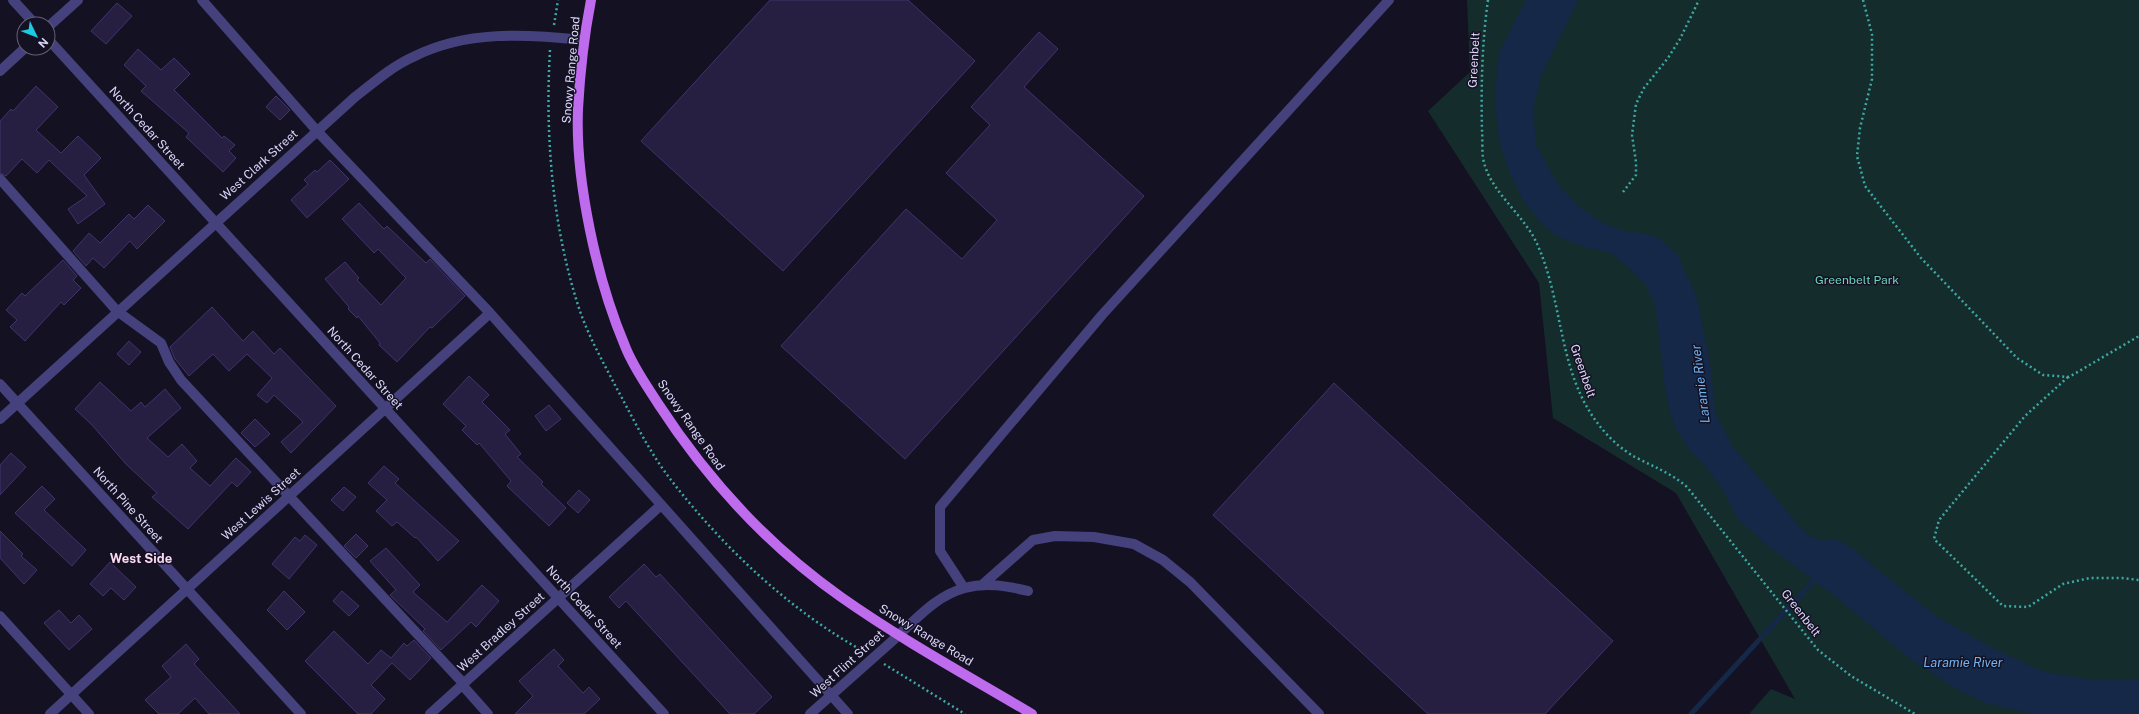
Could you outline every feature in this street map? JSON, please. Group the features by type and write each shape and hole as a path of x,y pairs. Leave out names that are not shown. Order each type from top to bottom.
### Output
{"main road":[{"name":"Snowy Range Road","path":"591,0 584,40 578,110 582,185 594,245 610,307 626,348 645,383 686,446 735,505 763,533 811,574 840,596 899,635 1032,714"}],"street":[{"path":"13,0 28,16"},
{"path":"56,20 78,0"},
{"path":"202,0 317,131 490,313 848,714"},
{"path":"964,588 940,551 940,507 1102,315 1389,0"},
{"name":"West Clark Street","path":"0,419 215,222 355,97 392,69 433,48 497,35 584,40"},
{"name":"North Cedar Street","path":"56,48 664,714"},
{"path":"0,71 16,56"},
{"path":"0,179 117,311 161,343 169,362 181,380 464,684 464,687 488,714"},
{"name":"West Lewis Street","path":"50,714 490,313"},
{"name":"North Pine Street","path":"0,384 301,714"},
{"name":"West Bradley Street","path":"430,714 661,506"},
{"path":"982,585 1033,540 1055,536 1094,537 1134,544 1162,560 1190,582 1319,714"},
{"name":"West Flint Street","path":"810,714 899,635 923,611 944,596 964,588 982,585 1005,585 1028,591"},
{"path":"0,616 89,714"}],"path":[{"path":"558,0 551,37 548,90 554,200 577,303 602,360 640,431 670,479 711,526 771,587 842,639 874,657 965,714"},
{"name":"Greenbelt","path":"1488,0 1481,73 1485,166 1503,197 1529,228 1538,246 1550,278 1571,373 1584,404 1600,426 1619,445 1634,457 1676,477 1687,487 1774,593 1818,650 1851,676 1915,714"},
{"path":"1623,192 1636,176 1636,162 1632,135 1636,104 1644,88 1668,58 1680,39 1699,0"},
{"path":"1863,0 1872,34 1872,80 1860,128 1857,156 1865,186 1922,258 2017,358 2043,375 2069,377"},
{"path":"2139,336 2069,377 2025,416 1939,520 1934,540 2003,606 2028,608 2063,584 2090,578 2122,578 2139,580"}],"green space":[{"name":"Greenbelt Park","path":"1467,0 2139,0 2139,714 1749,714 1771,689 1795,699 1676,493 1553,418 1539,283 1428,111 1470,72"}],"water":[{"name":"Laramie River","path":"1526,0 1578,0 1541,76 1533,110 1536,145 1557,183 1578,206 1603,223 1624,231 1648,234 1657,237 1677,254 1697,298 1711,369 1715,413 1733,447 1799,526 1810,536 1823,541 1836,539 1855,550 1936,616 1989,646 2043,672 2094,680 2139,679 2139,714 2034,714 1986,703 1953,687 1909,658 1835,596 1768,546 1738,519 1723,490 1703,463 1691,452 1676,429 1670,413 1665,387 1655,303 1645,283 1612,253 1587,248 1557,236 1544,226 1523,200 1509,171 1499,140 1495,99 1499,52"}],"building":[{"path":"770,0 908,0 975,61 783,271 641,141"},
{"path":"117,3 132,16 106,44 91,31"},
{"path":"1039,32 1058,49 1024,87 1144,196 905,459 781,346 906,209 962,259 997,220 946,173 990,125 971,107"},
{"path":"138,49 161,70 174,58 190,74 174,90 222,138 224,136 235,145 229,151 236,158 223,172 186,137 189,133 141,91 146,86 124,65"},
{"path":"36,86 58,107 36,130 61,153 78,136 101,158 84,175 105,204 78,224 68,209 87,196 49,160 37,173 22,159 6,176 0,173 0,121 11,109 13,111"},
{"path":"276,96 290,110 280,120 266,107"},
{"path":"330,160 349,179 307,218 291,200 308,184 304,180 315,170 317,172"},
{"path":"359,203 384,229 387,226 426,263 430,259 465,296 432,328 430,327 397,362 379,345 380,343 358,316 357,318 348,309 349,307 325,279 345,262 359,278 357,280 381,305 406,278 378,249 374,253 342,219"},
{"path":"148,205 165,221 137,249 130,241 104,268 93,258 86,266 73,251 89,233 100,243 129,214 134,219"},
{"path":"63,260 77,276 73,280 81,288 64,305 61,302 25,341 10,327 17,320 6,310 22,293 25,296"},
{"path":"212,307 243,341 253,331 274,354 280,348 336,406 291,453 281,442 303,422 274,395 267,403 257,395 272,378 247,354 229,371 213,354 189,376 175,359 170,347"},
{"path":"129,341 141,352 129,365 117,354"},
{"path":"469,376 489,395 482,402 510,430 505,434 521,454 517,457 543,482 541,484 566,508 549,526 507,486 511,481 479,443 477,445 462,430 466,426 443,404"},
{"path":"100,382 131,411 141,402 145,407 165,389 181,408 147,438 168,457 182,444 197,461 190,468 210,486 236,458 251,472 237,487 232,482 188,529 152,497 157,493 126,464 92,425 75,409"},
{"path":"1334,383 1613,641 1545,714 1428,714 1213,515"},
{"path":"549,405 561,419 546,431 535,416"},
{"path":"255,419 270,434 255,447 241,433"},
{"path":"11,453 26,467 0,495 0,465"},
{"path":"384,466 399,479 395,483 459,541 438,561 416,537 415,538 397,522 392,526 376,511 387,500 368,483"},
{"path":"42,486 55,499 44,510 86,550 72,566 15,513"},
{"path":"344,487 356,497 343,511 331,500"},
{"path":"579,490 590,500 578,513 567,503"},
{"path":"0,531 23,554 21,556 37,570 24,584 0,558"},
{"path":"356,534 368,546 356,558 344,546"},
{"path":"305,535 317,545 289,579 272,564 295,537 300,541"},
{"path":"386,548 420,585 413,592 447,622 482,585 499,601 476,627 471,622 441,650 423,631 425,629 390,595 396,590 370,561"},
{"path":"110,562 136,587 124,600 111,588 103,596 90,584"},
{"path":"644,564 656,577 660,574 772,697 754,714 730,714 626,601 619,608 609,597"},
{"path":"284,591 305,612 287,630 267,610"},
{"path":"342,591 359,606 349,616 333,601"},
{"path":"59,610 71,623 79,615 92,629 69,650 44,623"},
{"path":"334,631 368,664 381,650 391,658 404,643 407,646 414,640 431,658 410,680 392,663 371,685 385,699 371,714 358,714 305,661"},
{"path":"186,644 199,659 194,664 240,714 209,714 195,698 178,714 159,714 145,700 171,677 162,666"},
{"path":"554,649 564,660 558,666 583,693 589,687 600,699 584,714 515,714 533,696 519,681"}],"waterway":[{"path":"1691,714 1818,576"}],"district":[{"name":"West Side","path":"141,558"}]}
